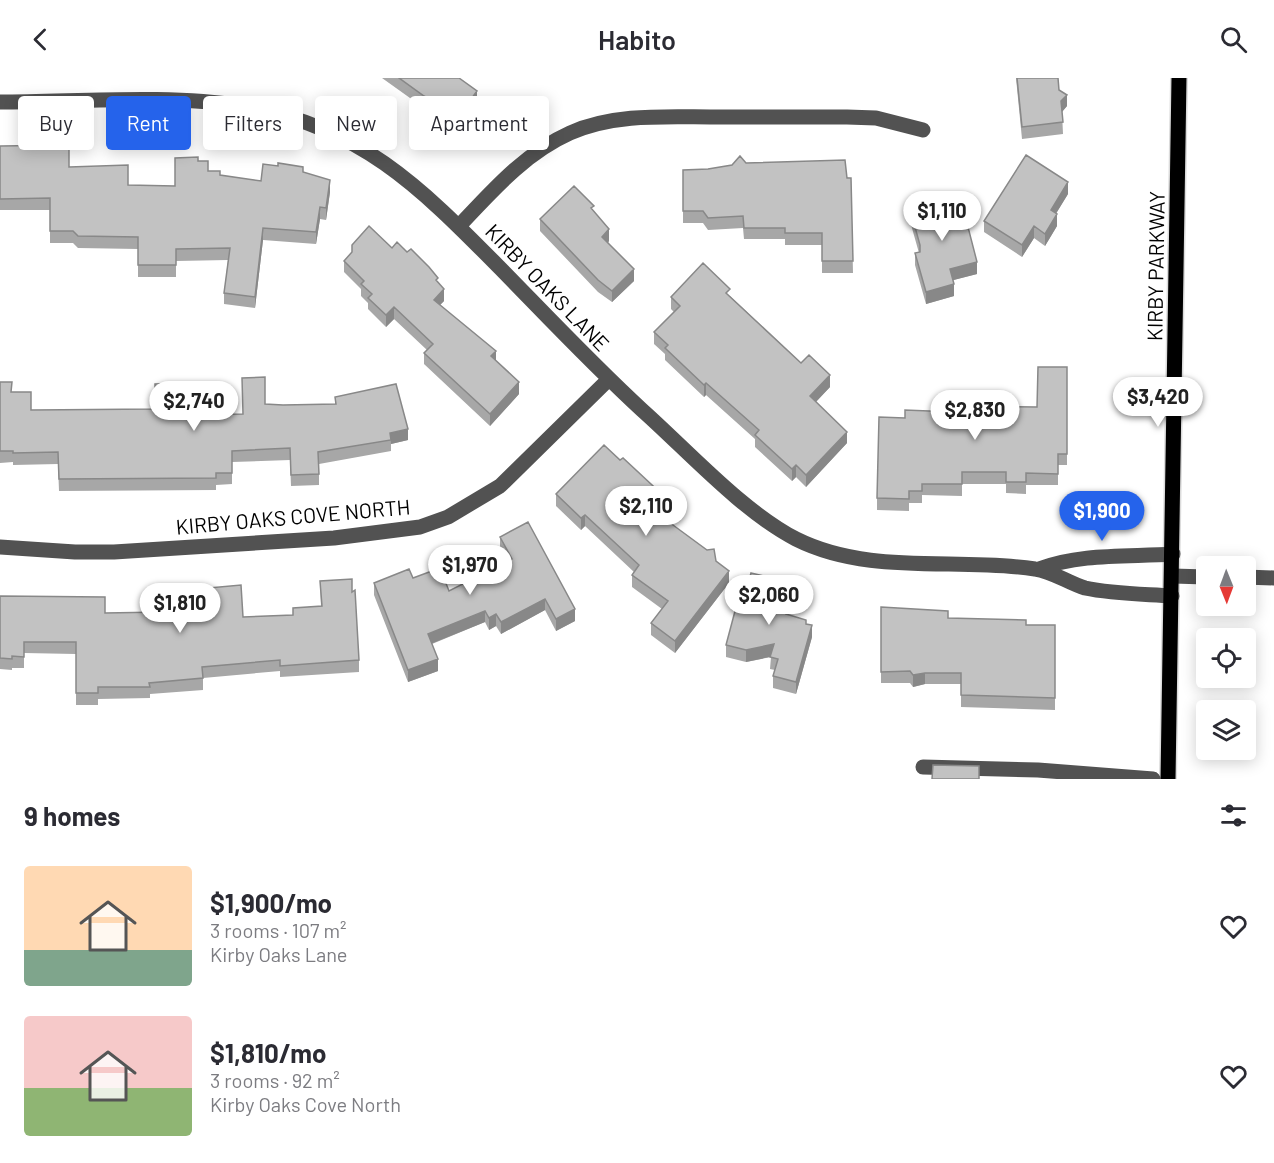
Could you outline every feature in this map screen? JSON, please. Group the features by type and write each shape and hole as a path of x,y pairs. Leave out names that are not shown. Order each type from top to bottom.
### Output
{"main road":[{"name":"KIRBY PARKWAY","path":"1168,779 1173,576 1179,78"}],"street":[{"name":"KIRBY OAKS LANE","path":"0,102 196,102 242,106 326,130 354,142 386,162 427,194 609,380 747,506 796,538 831,553 862,559 1039,569 1086,588 1172,596"},
{"path":"459,226 508,176 541,149 571,132 610,122 647,117 847,117 876,118 923,130"},
{"name":"KIRBY OAKS COVE NORTH","path":"0,547 114,552 333,538 420,527 448,518 500,486 609,380"},
{"name":"KIRBY OAKS LANE","path":"1039,569 1056,562 1082,559 1173,554"},
{"path":"1173,576 1196,577"},
{"path":"1256,577 1274,578"},
{"path":"924,767 1038,770 1153,779"}],"building":[{"path":"399,78 459,78 477,91 473,96 424,96"},
{"path":"1017,78 1058,78 1059,90 1067,95 1061,101 1063,122 1022,127"},
{"path":"0,146 18,146 18,150 69,150 69,167 128,165 128,185 175,186 175,158 198,157 198,161 208,161 208,171 220,171 220,175 261,181 263,164 278,166 278,163 303,167 303,172 330,180 326,208 320,207 316,232 263,228 255,297 224,293 230,248 176,249 176,265 138,265 138,237 78,236 73,231 50,231 50,198 0,199"},
{"path":"1026,155 1068,182 1051,210 1057,214 1045,234 1034,226 1022,245 984,221"},
{"path":"740,156 746,163 845,160 847,178 851,178 853,261 822,261 822,233 785,233 785,228 744,228 743,216 708,218 703,211 683,211 683,170 732,165"},
{"path":"574,186 594,206 591,208 609,229 602,237 634,269 612,291 598,280 540,219"},
{"path":"960,196 977,262 950,269 954,284 926,292 915,253 920,252 920,245 910,209"},
{"path":"369,226 392,248 397,242 407,252 411,249 429,267 444,289 434,300 496,351 491,356 519,382 490,414 424,353 433,344 394,307 386,315 368,298 372,294 361,284 364,281 344,261 352,252 352,245"},
{"path":"703,263 730,289 726,293 801,363 809,355 830,375 810,396 847,432 806,475 796,465 792,469 755,435 759,430 706,383 704,385 665,348 668,345 654,332 680,306 671,297"},
{"path":"1038,367 1067,367 1067,454 1058,454 1058,474 1026,473 1026,482 1006,482 1006,472 962,472 962,484 922,484 922,491 909,491 909,499 877,498 879,417 905,418 905,410 978,413 978,406 1037,407"},
{"path":"265,377 265,404 283,405 336,404 335,397 396,384 408,429 390,433 391,440 318,452 319,474 291,475 290,448 232,451 232,473 216,473 216,478 59,479 58,452 0,451 0,382 12,382 11,392 31,392 31,410 155,409 155,384 187,383 187,415 243,414 242,378"},
{"path":"604,445 620,460 623,458 666,498 663,501 666,505 658,514 707,550 714,549 716,561 729,571 675,641 651,623 668,601 632,575 639,565 585,515 581,518 556,494"},
{"path":"528,522 575,609 556,619 545,599 501,622 496,614 489,618 485,611 428,634 438,659 408,670 374,583 409,569 413,578 440,568 449,591 512,559 500,537"},
{"path":"751,573 781,580 774,606 788,610 786,614 806,620 806,624 812,625 796,682 773,676 778,659 770,657 774,644 746,650 726,645 743,581 748,584"},
{"path":"352,579 352,592 355,590 359,660 280,666 280,660 202,667 203,678 149,683 150,687 98,687 98,693 76,693 76,642 24,642 24,657 0,658 0,596 105,597 105,613 163,612 162,595 176,593 176,591 241,585 243,617 293,615 293,608 322,606 320,581"},
{"path":"881,607 948,611 948,618 1026,620 1026,625 1055,625 1055,698 961,695 961,673 913,675 910,671 881,672"},
{"path":"933,765 979,766 979,779 932,779"}]}
